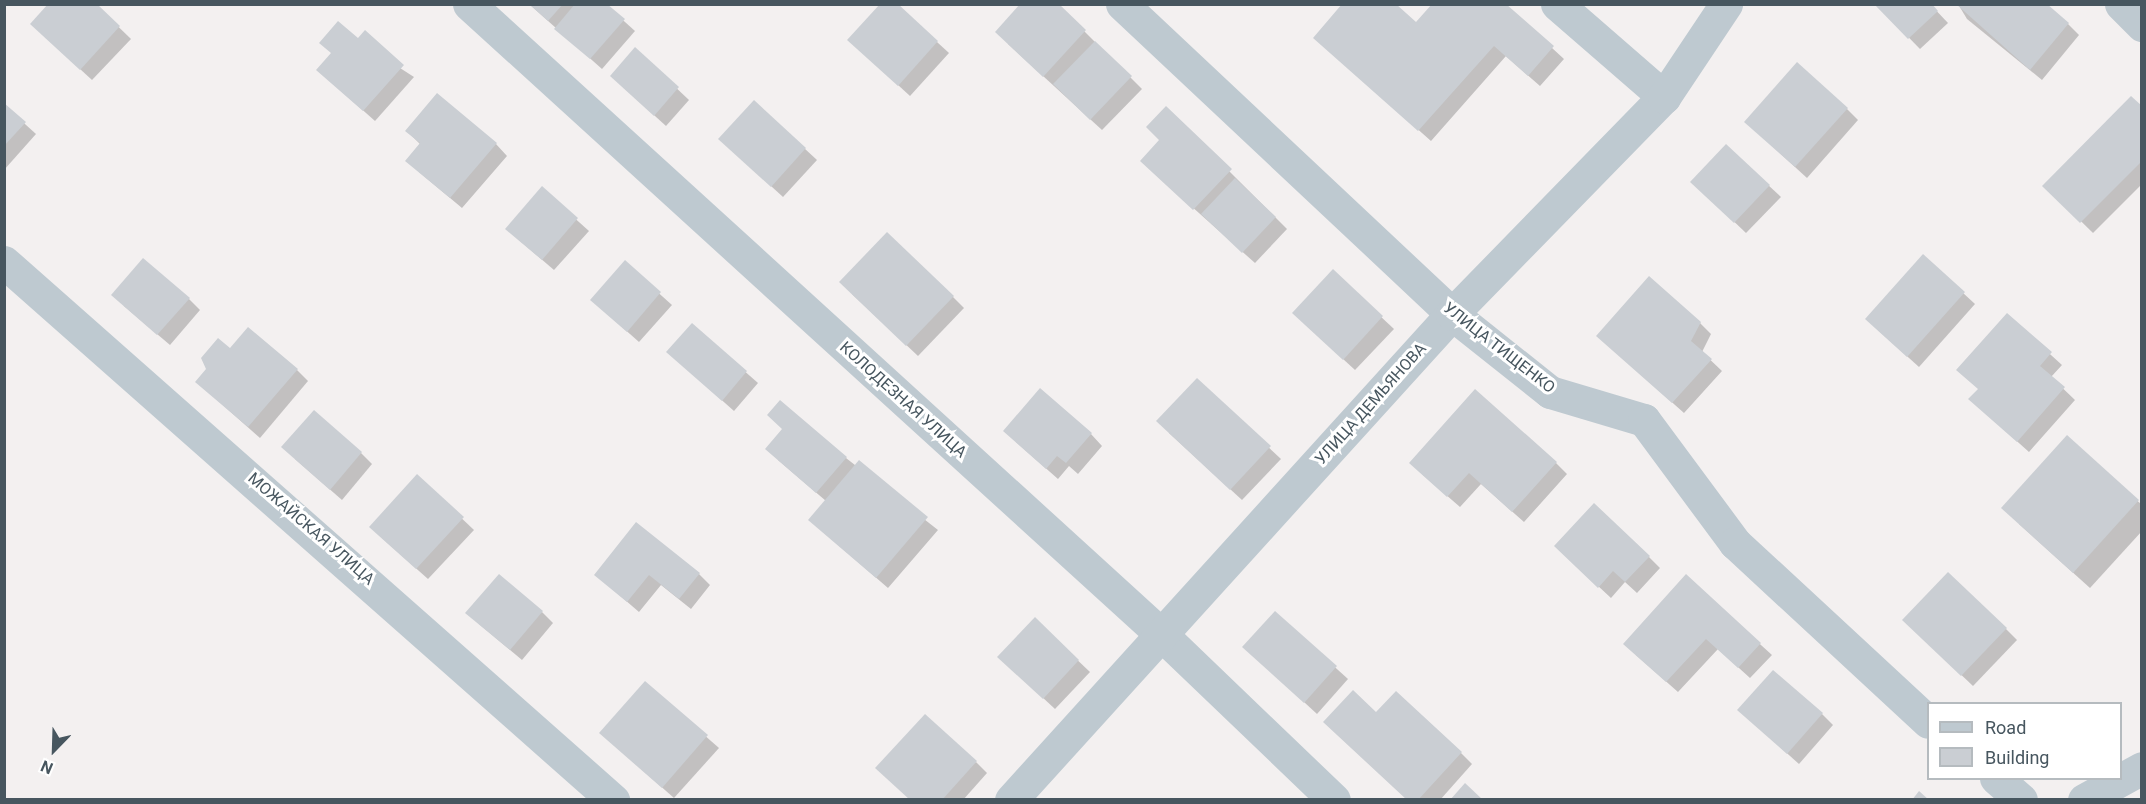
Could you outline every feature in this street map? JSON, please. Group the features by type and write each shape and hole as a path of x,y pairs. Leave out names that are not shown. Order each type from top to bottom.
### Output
{"street":[{"name":"КОЛОДЕЗНАЯ УЛИЦА","path":"469,4 1162,635 1334,800"},
{"name":"УЛИЦА ТИЩЕНКО","path":"1122,4 1452,314 1550,392 1644,420 1735,543 1927,720"},
{"path":"1557,4 1664,97"},
{"name":"УЛИЦА ДЕМЬЯНОВА","path":"1011,800 1452,314 1664,97 1726,4"},
{"path":"2121,4 2142,25"},
{"name":"МОЖАЙСКАЯ УЛИЦА","path":"4,262 613,800"},
{"path":"2122,779 2142,768"},
{"path":"1998,780 2021,800"},
{"path":"2085,800 2121,780"}],"building":[{"path":"48,4 97,4 120,26 80,70 30,24"},
{"path":"529,4 563,4 548,21"},
{"path":"575,4 607,4 625,19 590,59 554,29"},
{"path":"880,4 898,4 938,41 898,86 847,40"},
{"path":"1020,4 1059,4 1086,30 1043,77 995,32"},
{"path":"1342,4 1396,4 1416,22 1432,4 1506,4 1554,46 1528,76 1494,46 1418,131 1313,38"},
{"path":"1874,4 1932,4 1938,11 1908,39"},
{"path":"1956,4 2047,4 2069,23 2030,70"},
{"path":"338,21 358,38 365,30 404,65 363,111 316,70 331,53 319,43"},
{"path":"1095,41 1132,76 1090,120 1053,84"},
{"path":"635,47 679,87 654,116 610,76"},
{"path":"1797,62 1848,108 1795,167 1744,122"},
{"path":"437,93 497,143 450,198 405,161 420,143 405,131"},
{"path":"2131,96 2142,106 2142,161 2080,223 2042,186"},
{"path":"754,100 806,148 771,187 718,139"},
{"path":"4,103 26,122 4,146"},
{"path":"1166,106 1232,169 1193,210 1140,161 1159,140 1146,127"},
{"path":"1726,144 1770,185 1734,223 1690,182"},
{"path":"1235,178 1276,217 1242,253 1201,214"},
{"path":"542,186 578,218 542,260 505,229"},
{"path":"887,232 954,296 906,346 839,282"},
{"path":"1923,254 1965,292 1907,357 1865,319"},
{"path":"143,258 190,298 157,335 111,295"},
{"path":"625,260 661,292 627,332 590,300"},
{"path":"1333,269 1383,316 1343,360 1292,313"},
{"path":"1649,276 1701,322 1691,341 1712,359 1672,403 1596,336"},
{"path":"2007,313 2052,352 2040,366 2065,387 2017,442 1968,399 1978,389 1956,370"},
{"path":"692,323 747,371 722,401 666,352"},
{"path":"248,327 298,369 248,427 195,382 206,369 201,358 218,338 230,348"},
{"path":"1197,378 1271,446 1230,490 1156,421"},
{"path":"1040,388 1092,433 1066,463 1057,456 1046,469 1003,431"},
{"path":"1475,389 1557,462 1512,512 1469,473 1447,497 1409,463"},
{"path":"780,400 847,457 816,493 765,449 782,429 767,415"},
{"path":"314,410 362,452 330,490 281,447"},
{"path":"2067,435 2139,500 2073,573 2001,508"},
{"path":"859,460 928,517 876,578 808,520"},
{"path":"417,474 464,517 416,569 369,527"},
{"path":"1594,503 1650,556 1625,582 1613,571 1598,588 1554,546"},
{"path":"636,522 700,573 679,599 649,575 627,602 594,575"},
{"path":"1948,572 2007,628 1961,676 1902,620"},
{"path":"499,574 543,611 510,650 465,613"},
{"path":"1686,574 1761,643 1738,668 1706,639 1666,682 1623,644"},
{"path":"1275,611 1337,666 1304,703 1242,647"},
{"path":"1035,617 1079,660 1043,699 997,657"},
{"path":"1773,670 1823,713 1787,754 1737,710"},
{"path":"645,681 708,735 662,788 599,733"},
{"path":"1353,690 1376,712 1396,691 1462,752 1418,800 1407,800 1323,722"},
{"path":"925,714 977,761 942,800 910,800 875,768"},
{"path":"1465,783 1483,800 1450,800"},
{"path":"1919,791 1929,800 1912,800"}]}
